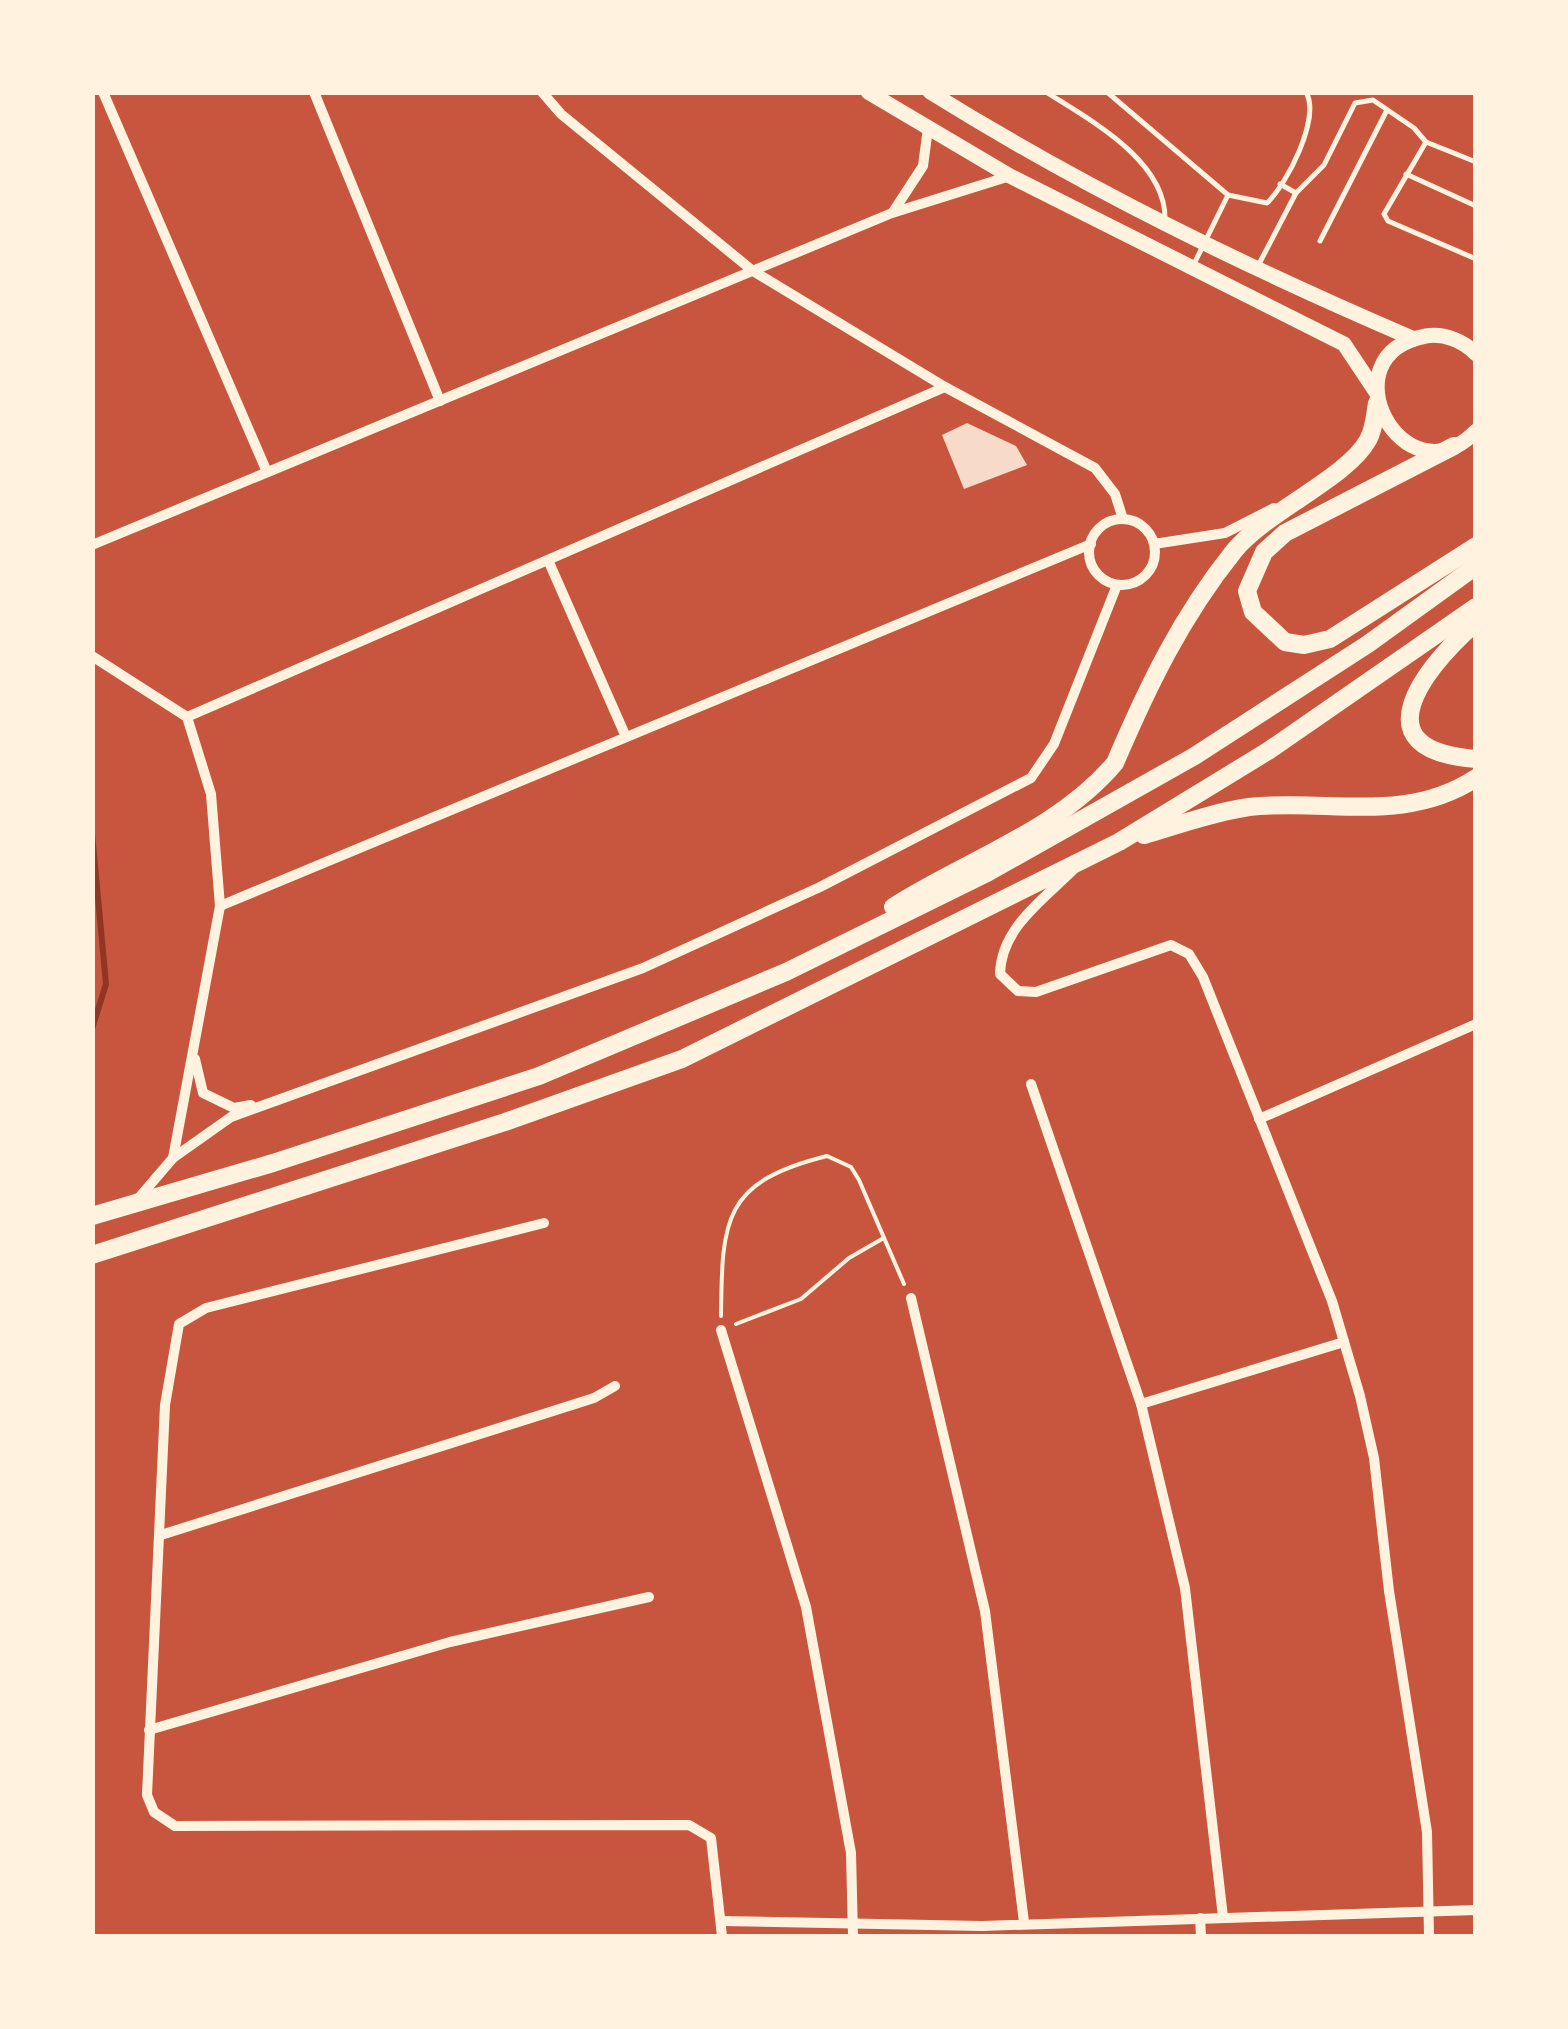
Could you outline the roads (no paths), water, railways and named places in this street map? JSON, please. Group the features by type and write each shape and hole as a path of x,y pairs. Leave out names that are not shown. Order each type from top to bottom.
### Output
{"highway":[{"path":"832,948 1100,781 1115,763 1179,624 1238,546 1301,493 1354,459 1370,438 1377,398"},
{"path":"1454,446 1285,533 1264,552 1247,591 1253,612 1285,642 1317,644 1476,546"},
{"path":"92,1216 273,1163 539,1076 650,1032 832,948 987,873 1193,757 1368,644 1476,566"},
{"path":"92,1255 505,1122 682,1059 1119,842 1268,751 1476,607"},
{"path":"1476,622 1429,669 1416,687 1409,714 1410,726 1422,744 1447,755 1476,759"},
{"path":"1119,842 1250,807 1387,808 1424,803 1476,778"}],"main road":[{"path":"868,92 1010,176 1344,344 1377,398 1383,419 1406,443 1438,450 1454,446 1475,433"},
{"path":"930,92 1017,147 1202,245 1414,339"},
{"path":"1377,398 1387,360 1414,339 1433,335 1453,338 1475,352"}],"street":[{"path":"102,92 267,472"},
{"path":"314,92 440,400"},
{"path":"542,92 561,114 753,270 945,387 1095,468 1115,494 1123,519"},
{"path":"892,213 922,166 928,128"},
{"path":"92,545 892,213 1010,176"},
{"path":"187,718 945,387"},
{"path":"1154,544 1225,533 1301,493"},
{"path":"1123,519 1143,526 1154,544 1152,566 1138,581 1116,585 1098,574 1092,565 1091,544 1102,526 1123,519"},
{"path":"220,906 1091,544"},
{"path":"548,560 626,737"},
{"path":"135,1202 173,1158 230,1117 643,968 820,887 1031,778 1054,744 1116,585"},
{"path":"92,656 187,718 211,794 220,906 173,1158"},
{"path":"1081,862 1016,926 1005,944 1000,974 1018,991 1036,992 1171,945 1183,950 1203,977 1332,1300 1374,1458 1388,1591 1426,1832 1429,1936"},
{"path":"1260,1119 1476,1024"},
{"path":"194,1044 196,1079 204,1093 220,1104 234,1108 296,1094"},
{"path":"1032,1084 1141,1404 1185,1588 1223,1917"},
{"path":"544,1222 206,1308 180,1324 165,1405 147,1794 154,1812 175,1826 688,1825 711,1838 722,1936"},
{"path":"911,1298 985,1611 1024,1922"},
{"path":"722,1330 806,1607 852,1853 853,1936"},
{"path":"1141,1404 1344,1342"},
{"path":"160,1535 594,1398 615,1386"},
{"path":"150,1730 450,1642 649,1597"},
{"path":"722,1921 854,1920 982,1926 1476,1910"},
{"path":"1200,1918 1201,1936"}],"lane":[{"path":"1046,92 1090,120 1142,164 1165,208 1165,226"},
{"path":"1108,92 1228,195 1266,203 1307,135 1312,110 1306,92"},
{"path":"1256,271 1296,193 1324,165 1355,103 1373,100 1414,128 1426,142 1476,162"},
{"path":"1320,241 1387,110"},
{"path":"1426,142 1386,206 1388,221 1476,259"},
{"path":"1406,174 1476,206"},
{"path":"1280,184 1296,193"},
{"path":"1192,269 1228,195"}],"waterway":[{"path":"92,833 106,984 92,1029"}]}
